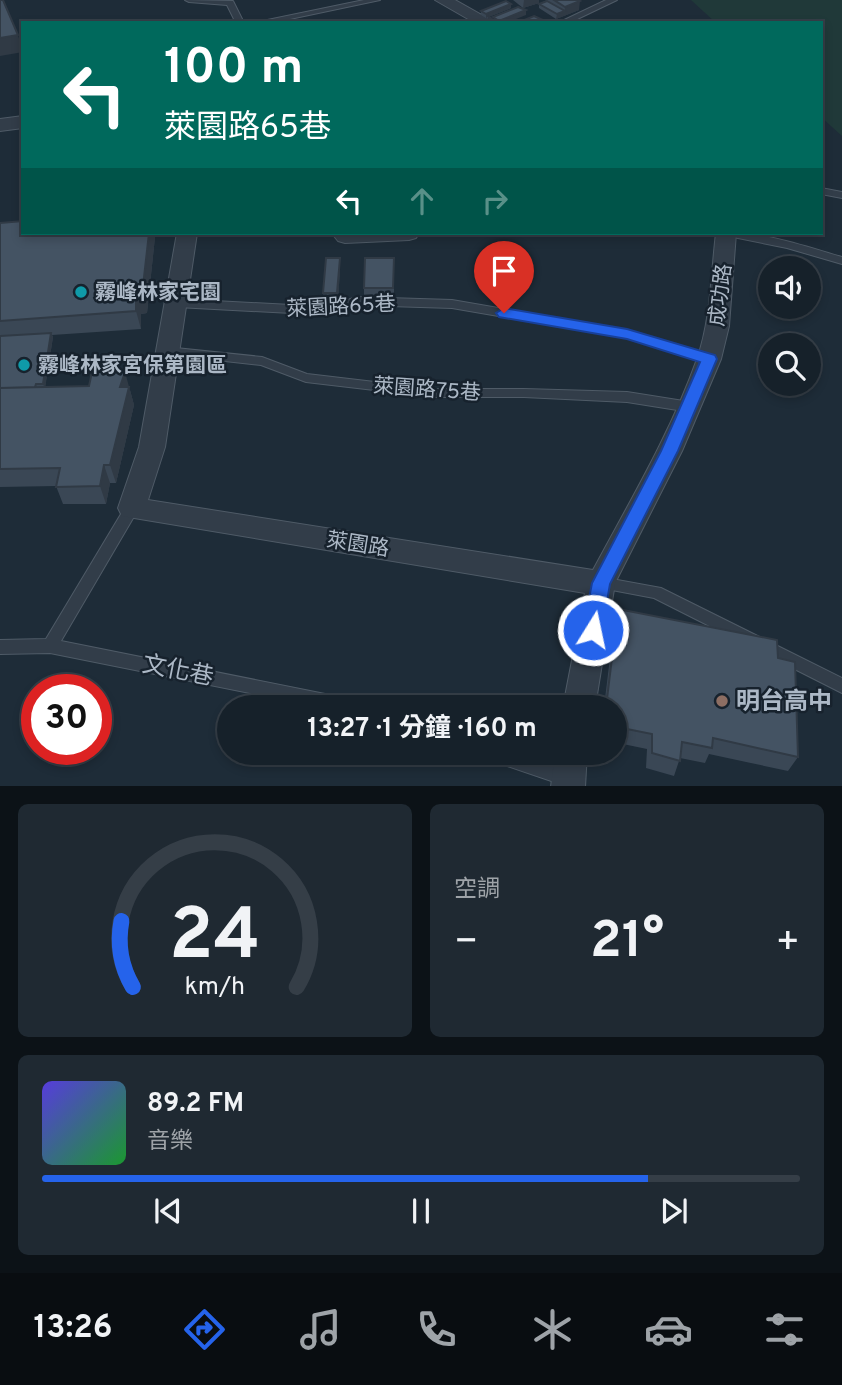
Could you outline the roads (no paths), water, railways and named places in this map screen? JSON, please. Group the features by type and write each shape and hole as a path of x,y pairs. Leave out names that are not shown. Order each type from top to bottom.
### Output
{"street":[{"path":"443,0 484,21"},
{"path":"0,125 21,122"},
{"path":"132,508 152,447 187,235"},
{"path":"345,236 366,235"},
{"name":"成功路","path":"581,695 601,583 690,407 709,359 717,326 726,235"},
{"name":"萊園路","path":"132,508 601,583"}],"lane":[{"path":"189,0 230,3 239,21"},
{"path":"267,21 376,0"},
{"path":"566,21 613,0"},
{"path":"823,191 842,195"},
{"path":"736,235 788,245 842,261"},
{"name":"萊園路65巷","path":"177,303 329,311 356,301 452,304 627,334 709,359"},
{"name":"萊園路75巷","path":"166,351 262,361 306,378 434,393 627,397 690,407"},
{"path":"50,646 132,508"},
{"name":"萊園路","path":"601,583 656,592 842,686"},
{"name":"文化巷","path":"0,647 50,646 298,695"},
{"path":"541,765 569,772"}],"place":[{"name":"霧峰林家宅園","path":"81,292"},
{"name":"霧峰林家宮保第園區","path":"24,365"},
{"name":"明台高中","path":"722,701"}]}
